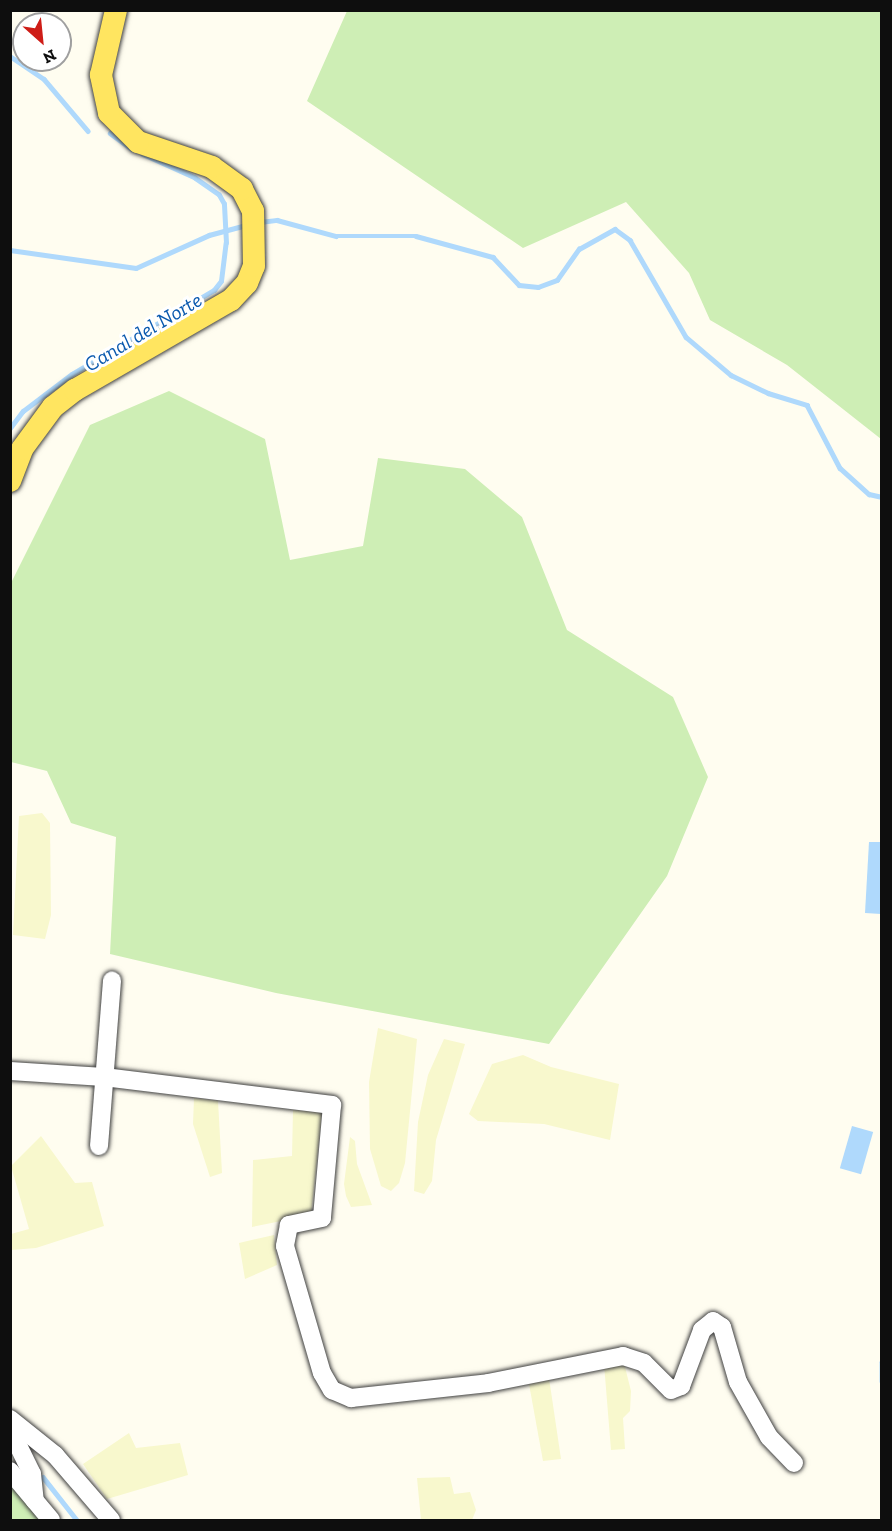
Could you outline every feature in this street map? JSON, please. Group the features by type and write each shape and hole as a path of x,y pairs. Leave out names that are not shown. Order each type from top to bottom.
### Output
{"main road":[{"path":"10,481 22,449 53,407 75,390 231,300 248,283 254,266 253,211 242,189 221,172 138,142 113,121 105,105 101,75 116,10"}],"street":[{"path":"99,1146 112,981"},
{"path":"10,1071 104,1077 332,1105 322,1218 289,1225 285,1246 322,1372 332,1390 351,1398 488,1383 623,1356 644,1363 671,1390 681,1386 702,1330 713,1321 722,1328 738,1382 769,1437 795,1463"},
{"path":"10,1419 55,1455 111,1521"},
{"path":"10,1429 32,1474 35,1502"},
{"path":"10,1471 51,1521"}],"green space":[{"path":"347,11 881,11 881,439 787,365 710,320 689,273 626,202 523,248 307,101"},
{"path":"169,391 265,439 290,560 363,546 378,458 465,469 522,517 567,630 673,697 708,777 667,876 549,1044 276,993 110,954 116,837 71,823 47,771 11,762 11,583 90,425"},
{"path":"42,813 50,823 51,915 45,939 13,935 19,816"},
{"path":"378,1028 417,1039 405,1163 399,1183 391,1191 381,1186 370,1149 369,1082"},
{"path":"444,1039 465,1044 436,1140 432,1181 424,1194 414,1191 418,1122 428,1075"},
{"path":"523,1055 551,1067 619,1084 610,1140 544,1124 478,1121 469,1114 492,1064"},
{"path":"194,1098 218,1101 222,1173 210,1177 193,1124"},
{"path":"293,1110 322,1112 311,1215 252,1227 253,1160 292,1156"},
{"path":"41,1136 75,1183 92,1182 104,1226 36,1248 11,1250 11,1234 29,1229 11,1166"},
{"path":"350,1137 355,1141 357,1164 372,1205 351,1207 346,1196 344,1184"},
{"path":"274,1235 277,1265 245,1279 239,1243"},
{"path":"624,1363 631,1391 630,1411 623,1418 625,1449 611,1450 604,1364"},
{"path":"549,1378 561,1459 543,1461 529,1384"},
{"path":"129,1433 136,1448 180,1443 188,1475 107,1499 83,1464"},
{"path":"450,1477 454,1494 470,1492 476,1510 472,1520 421,1520 417,1478"},
{"path":"11,1484 41,1520 11,1520"}],"water":[{"path":"869,842 881,842 881,914 865,913"},
{"path":"852,1126 873,1132 861,1174 840,1168"}],"waterway":[{"name":"Canal del Norte","path":"10,56 44,79 88,131"},
{"name":"Canal del Norte","path":"110,133 132,149"},
{"name":"Canal del Norte","path":"10,428 23,411 72,374 214,290 221,281 226,243 224,204 219,195 195,178 142,154"},
{"path":"260,222 277,220 336,236 416,236 493,257 519,285 538,287 557,280 579,249 615,229 630,240 686,337 731,375 768,393 807,405 840,468 869,494 882,497"},
{"path":"10,250 136,268 209,235 246,225"},
{"path":"882,1362 882,1381"},
{"path":"43,1477 77,1520"}]}
